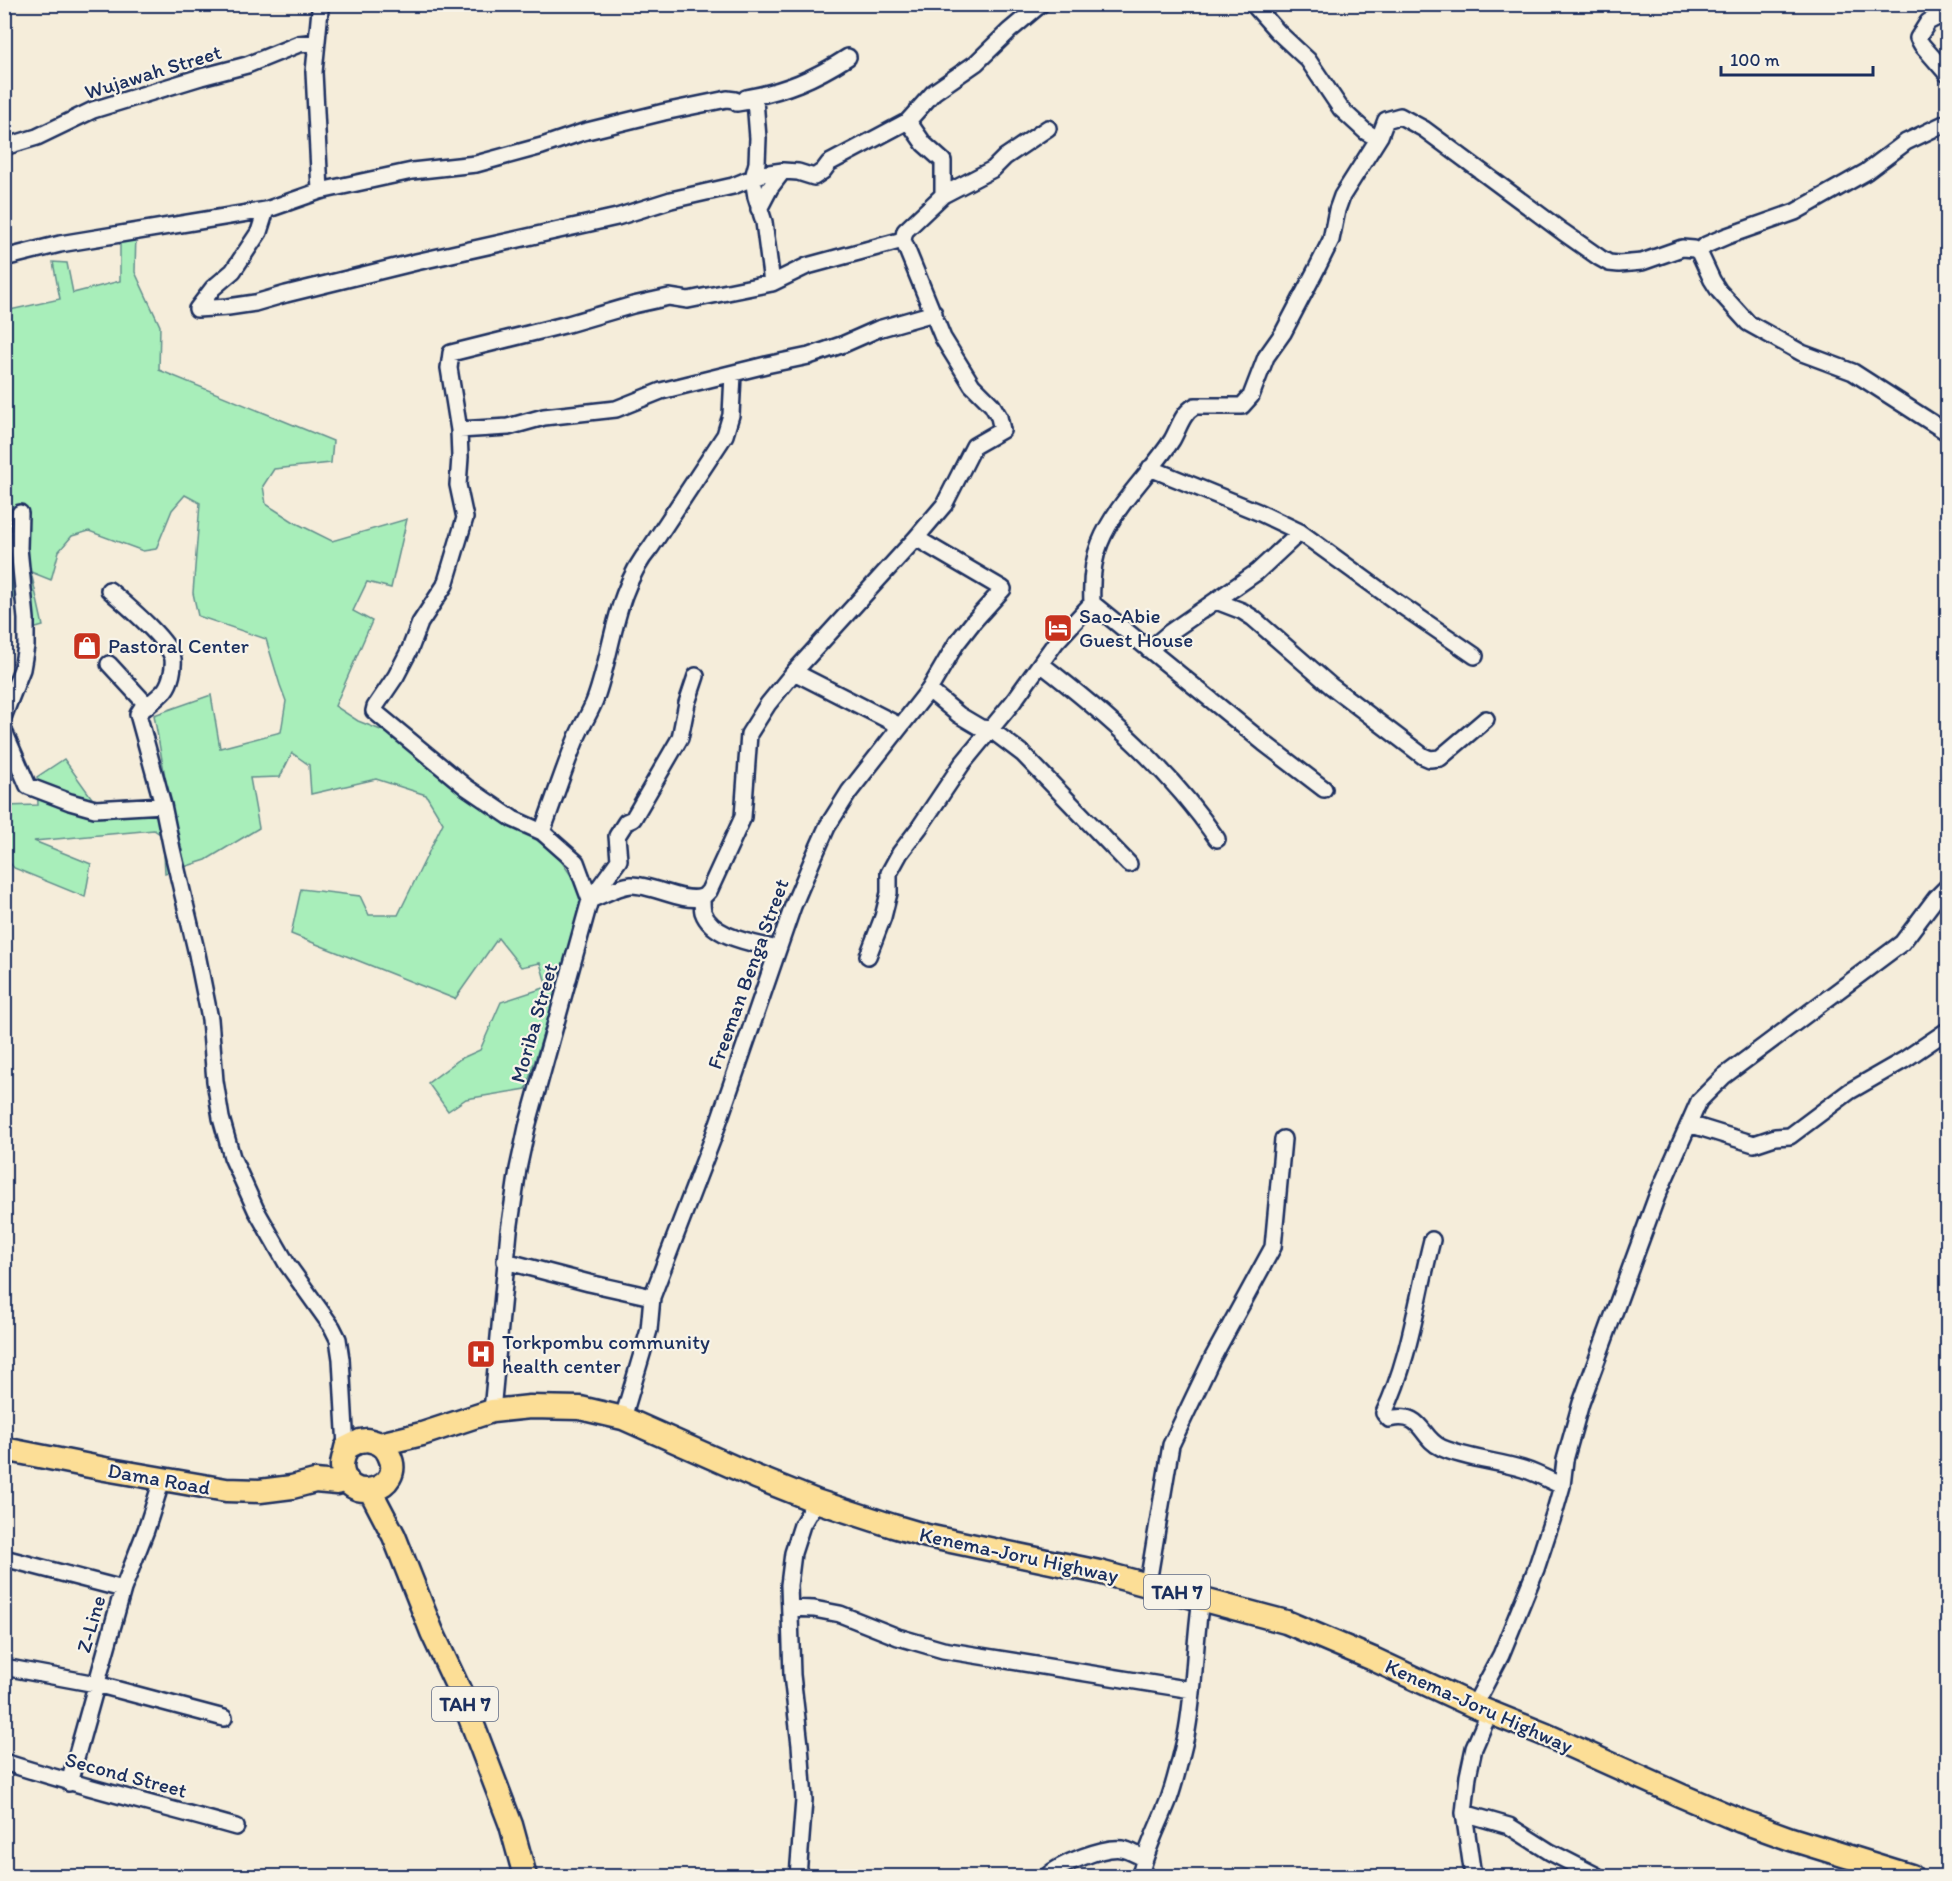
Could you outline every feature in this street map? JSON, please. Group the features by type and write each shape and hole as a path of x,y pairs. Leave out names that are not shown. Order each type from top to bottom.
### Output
{"highway":[{"name":"Kenema-Joru Highway","path":"386,1452 422,1434 492,1411 530,1407 580,1408 623,1418 756,1477 816,1501 893,1526 927,1536 1148,1583 1286,1622 1741,1821 1911,1876"},
{"path":"367,1440 386,1452 390,1474 377,1487 357,1488 345,1463 360,1441 367,1440"},
{"name":"Dama Road","path":"4,1449 226,1490 260,1491 292,1487 315,1481 345,1463"},
{"name":"TAH 7","path":"377,1487 432,1632 461,1694 511,1825 525,1876"}],"street":[{"path":"266,210 259,232 233,271 213,288 197,309 255,303 416,262 617,216 671,200 733,186 762,174 783,171 798,172 814,177 829,163 908,121 934,92 976,63 1041,4"},
{"path":"1253,4 1308,60 1341,109 1366,132 1373,136 1380,136"},
{"path":"320,191 314,72 315,42 322,6"},
{"path":"1945,13 1928,22 1918,38 1947,75"},
{"name":"Wujawah Street","path":"4,147 37,137 93,110 247,65 299,44 315,42"},
{"path":"4,258 60,244 266,210 320,191 412,171 476,164 583,132 664,112 727,99 768,95 801,84 848,57"},
{"path":"735,100 737,104 755,100 758,138 757,164 753,177 764,222 772,283"},
{"path":"868,956 883,917 889,892 889,873 900,853 962,764 1013,702 1056,642 1092,603 1091,580 1100,541 1126,501 1172,439 1188,410 1195,406 1242,406 1251,396 1266,357 1283,333 1331,240 1336,210 1342,196 1380,136 1386,120 1400,116 1410,121 1580,244 1609,262 1619,264 1642,262 1689,247 1699,252 1719,291 1748,323 1802,353 1853,372 1947,433"},
{"path":"908,121 924,144 943,161 944,195"},
{"path":"1699,252 1716,240 1795,212 1866,172 1906,142 1947,122"},
{"path":"903,240 807,266 772,283 688,300 669,297 451,353 449,368 459,430 458,484 465,518 445,585 420,623 406,658 374,711 466,787 513,819 542,832 576,862 590,900 629,885 645,886 672,895 688,897 702,897 709,891 743,817 749,734 768,704 944,505 974,446 1002,430 999,417 992,405 972,385 943,338 903,240 905,231 944,195 993,169 1005,157 1048,128"},
{"path":"759,209 766,194 783,171"},
{"path":"459,430 508,427 544,417 616,409 661,391 808,356 878,329 934,313"},
{"path":"542,832 578,736 595,700 620,604 630,577 639,560 651,547 725,435 731,415 733,374"},
{"path":"1150,468 1258,512 1300,532 1475,656"},
{"path":"4,715 22,669 26,646 26,619 19,548 20,513"},
{"path":"1149,650 1169,633 1257,572 1300,532"},
{"name":"Freeman Benga Street","path":"623,1418 649,1330 652,1297 720,1119 793,906 828,827 849,792 929,690 956,644 1003,589 916,538"},
{"path":"109,590 142,618 172,658 170,680 165,690 138,714"},
{"path":"1216,602 1242,611 1253,618 1331,686 1430,759 1440,758 1486,719"},
{"path":"1092,603 1324,789"},
{"path":"109,664 145,703 138,714 163,805 199,965 210,1019 215,1082 221,1118 232,1157 256,1209 287,1264 338,1339 342,1359 345,1463"},
{"path":"1041,664 1089,701 1130,739 1185,797 1217,839"},
{"path":"794,672 900,726"},
{"name":"Moriba Street","path":"492,1411 505,1261 518,1169 527,1127 590,900 619,860 617,836 626,822 633,819 680,738 687,703 696,676"},
{"path":"929,690 959,715 981,728 990,729 1023,754 1129,864"},
{"path":"4,731 28,786 69,802 95,809 163,805"},
{"path":"1473,1876 1464,1813 1468,1776 1481,1709 1536,1569 1562,1486 1565,1460 1581,1403 1657,1196 1699,1101 1724,1076 1902,943 1947,886"},
{"path":"702,897 703,913 715,928 725,935 777,949"},
{"path":"1689,1124 1754,1144 1775,1137 1790,1136 1850,1091 1904,1060 1947,1030"},
{"path":"1148,1583 1171,1445 1212,1359 1273,1247 1283,1139"},
{"path":"1432,1240 1397,1387 1384,1413 1389,1419 1404,1417 1413,1420 1440,1447 1526,1470 1562,1486"},
{"path":"505,1261 652,1297"},
{"name":"Z-Line","path":"69,1783 123,1589 162,1480"},
{"path":"798,1876 804,1800 792,1675 789,1585 793,1553 802,1525 816,1501"},
{"path":"4,1558 123,1589"},
{"path":"1140,1876 1144,1858 1174,1782 1186,1735 1196,1669 1196,1632 1201,1599"},
{"path":"790,1608 840,1614 943,1650 1192,1690"},
{"path":"4,1667 96,1684 224,1718"},
{"name":"Second Street","path":"4,1762 69,1783 236,1827"},
{"path":"1464,1813 1509,1826 1550,1852 1597,1876"},
{"path":"1047,1876 1069,1862 1111,1848 1124,1849 1144,1858"}],"green space":[{"path":"136,232 135,272 160,326 159,370 333,441 331,463 274,469 263,486 266,504 294,522 332,541 407,519 391,588 367,582 353,611 372,621 335,706 358,721 396,736 557,855 586,897 526,1089 466,1099 448,1111 428,1083 460,1059 480,1050 501,1002 547,987 540,963 521,967 498,938 455,999 291,934 301,889 360,896 369,915 398,915 443,823 426,795 376,779 311,794 309,765 292,753 280,777 250,778 259,828 206,860 165,873 163,836 154,830 34,841 91,864 85,897 14,868 5,857 5,806 38,805 37,777 64,759 101,811 169,808 154,715 211,695 220,748 281,732 286,701 266,639 198,616 193,593 200,503 185,495 172,510 156,549 143,551 89,531 72,536 59,551 51,580 31,572 43,626 19,633 18,608 4,578 4,309 10,310 60,299 53,262 67,263 73,293 120,281 120,235"},
{"path":"4,637 6,711 14,750 12,776 5,782"}],"place":[{"name":"Sao-Abie Guest House","path":"1058,628"},
{"name":"Pastoral Center","path":"87,646"},
{"name":"Torkpombu community health center","path":"481,1354"}]}
